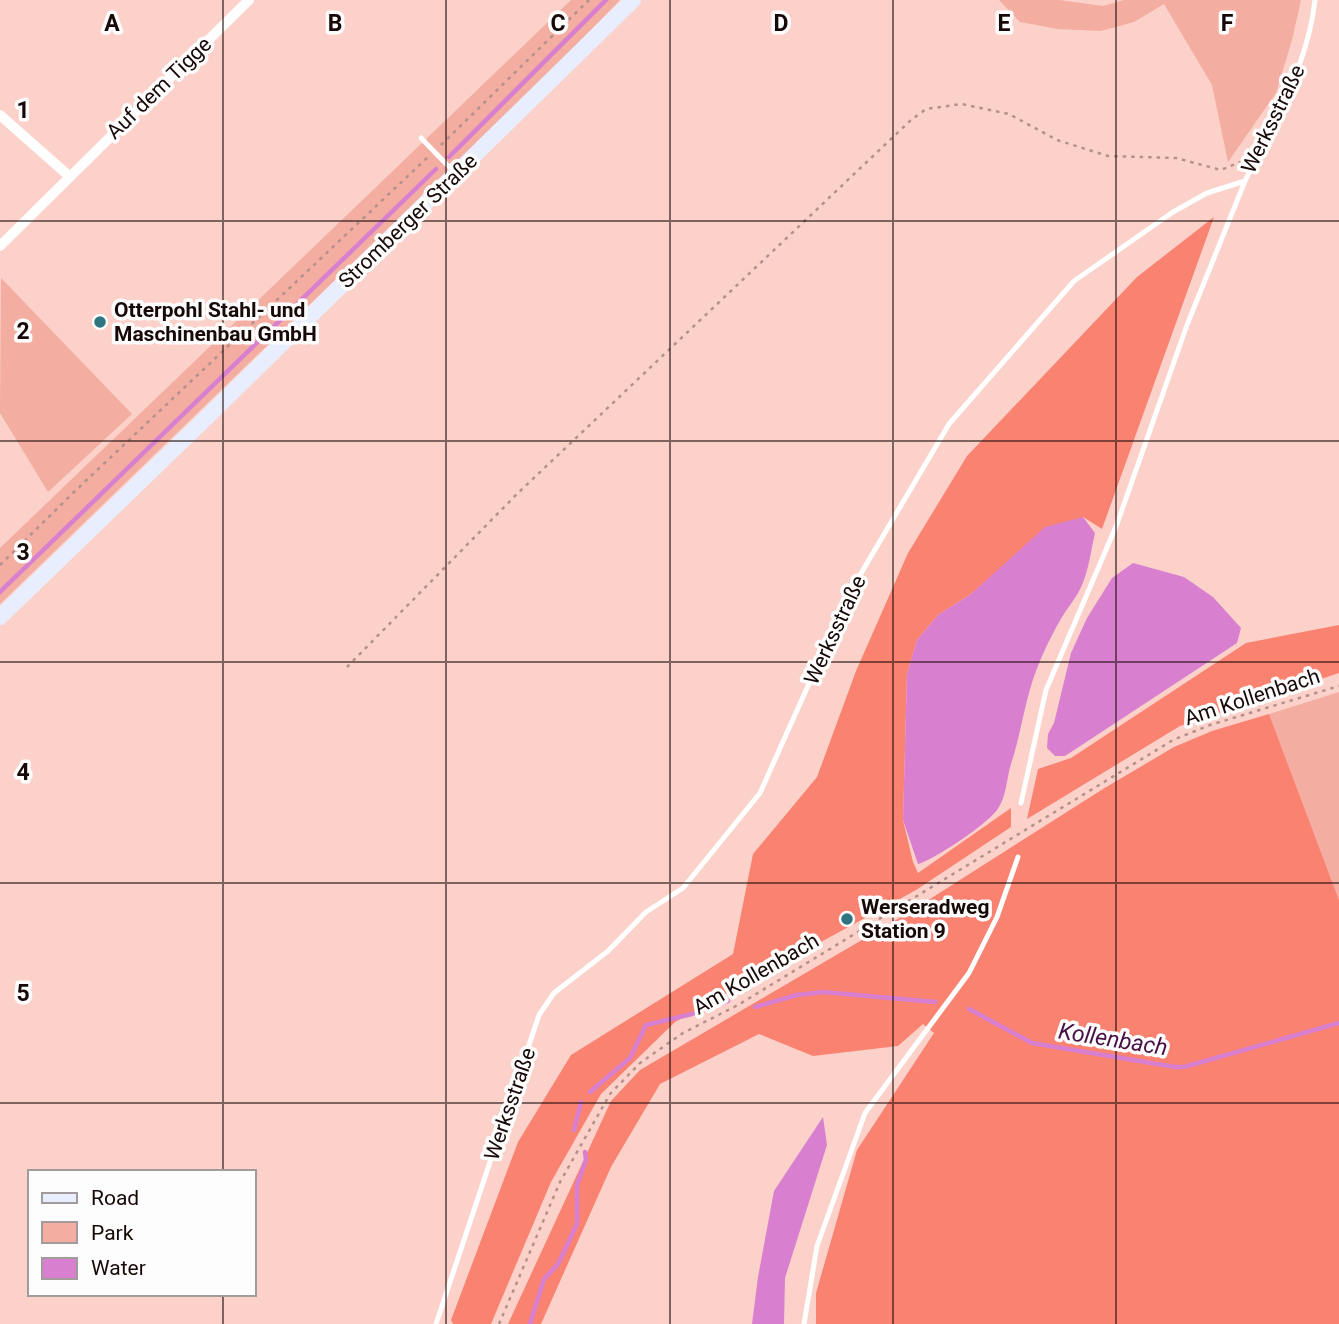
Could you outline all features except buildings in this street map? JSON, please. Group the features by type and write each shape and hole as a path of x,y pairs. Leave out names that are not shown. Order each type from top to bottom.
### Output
{"main road":[{"name":"Stromberger Straße","path":"0,617 633,0"}],"street":[{"name":"Auf dem Tigge","path":"0,246 248,0"},
{"path":"0,115 69,176"}],"lane":[{"name":"Werksstraße","path":"436,1324 539,1015 554,993 608,951 646,912 683,888 760,793 850,592 949,424 1074,281 1173,212 1207,193 1245,180 1298,72 1312,25 1315,0"},
{"path":"421,138 456,174"},
{"path":"1021,803 1045,691 1117,524 1187,325 1245,180"},
{"path":"804,1324 817,1246 865,1113 969,973 997,917 1018,857"}],"path":[{"path":"0,565 434,152 589,0"},
{"path":"347,667 517,494 911,120 926,109 962,104 1009,114 1057,140 1108,156 1176,158 1221,170 1258,154"},
{"name":"Am Kollenbach","path":"499,1324 560,1182 610,1094 640,1063 683,1033 738,1005 1173,740 1210,725 1339,686"}],"green space":[{"path":"571,0 620,0 551,71 0,604 0,548"},
{"path":"999,0 1059,0 1103,6 1124,0 1301,0 1276,93 1228,162 1212,85 1164,4 1134,22 1101,31 1058,29 1020,22"},
{"path":"1,278 132,414 48,492 0,413"},
{"path":"1339,692 1339,900 1269,714"}],"shaded area":[{"path":"1214,217 1102,529 1083,517 995,573 971,594 938,615 917,640 907,674 903,820 918,873 1011,808 1011,827 916,890 675,1022 601,1094 551,1182 491,1324 453,1324 451,1320 518,1142 571,1055 733,954 753,854 817,777 856,671 908,553 967,456 1137,277"},
{"path":"1339,625 1339,673 1180,726 1027,819 1038,769 1071,758 1246,643"},
{"path":"1269,714 1339,900 1339,1324 816,1324 816,1293 857,1150 934,1033 923,1024 898,1046 813,1056 759,1034 660,1084 611,1167 541,1324 508,1324 611,1101 640,1070 908,913 1174,747 1212,731"}],"water":[{"path":"1083,517 1095,533 1086,573 1036,671 1000,805 972,832 936,856 918,864 903,820 907,674 917,640 938,615 971,594 1045,527"},
{"path":"1133,563 1184,577 1213,597 1241,628 1237,643 1065,756 1055,756 1047,748 1048,734 1054,723 1071,653 1087,618 1112,578"},
{"path":"823,1117 827,1145 785,1278 784,1324 752,1324 774,1191"}],"waterway":[{"path":"449,157 606,0"},
{"path":"0,592 436,169"},
{"name":"Kollenbach","path":"755,1007 797,995 823,992 935,1002"},
{"name":"Kollenbach","path":"590,1092 630,1058 646,1025 692,1014 728,1001"},
{"name":"Kollenbach","path":"969,1009 1032,1043 1175,1067 1184,1067 1339,1023"},
{"name":"Kollenbach","path":"574,1130 581,1102"},
{"name":"Kollenbach","path":"530,1324 544,1279 558,1264 577,1224 577,1185 586,1160 585,1152"}],"place":[{"name":"Otterpohl Stahl- und Maschinenbau GmbH","path":"100,322"},
{"name":"Werseradweg Station 9","path":"847,919"}]}
